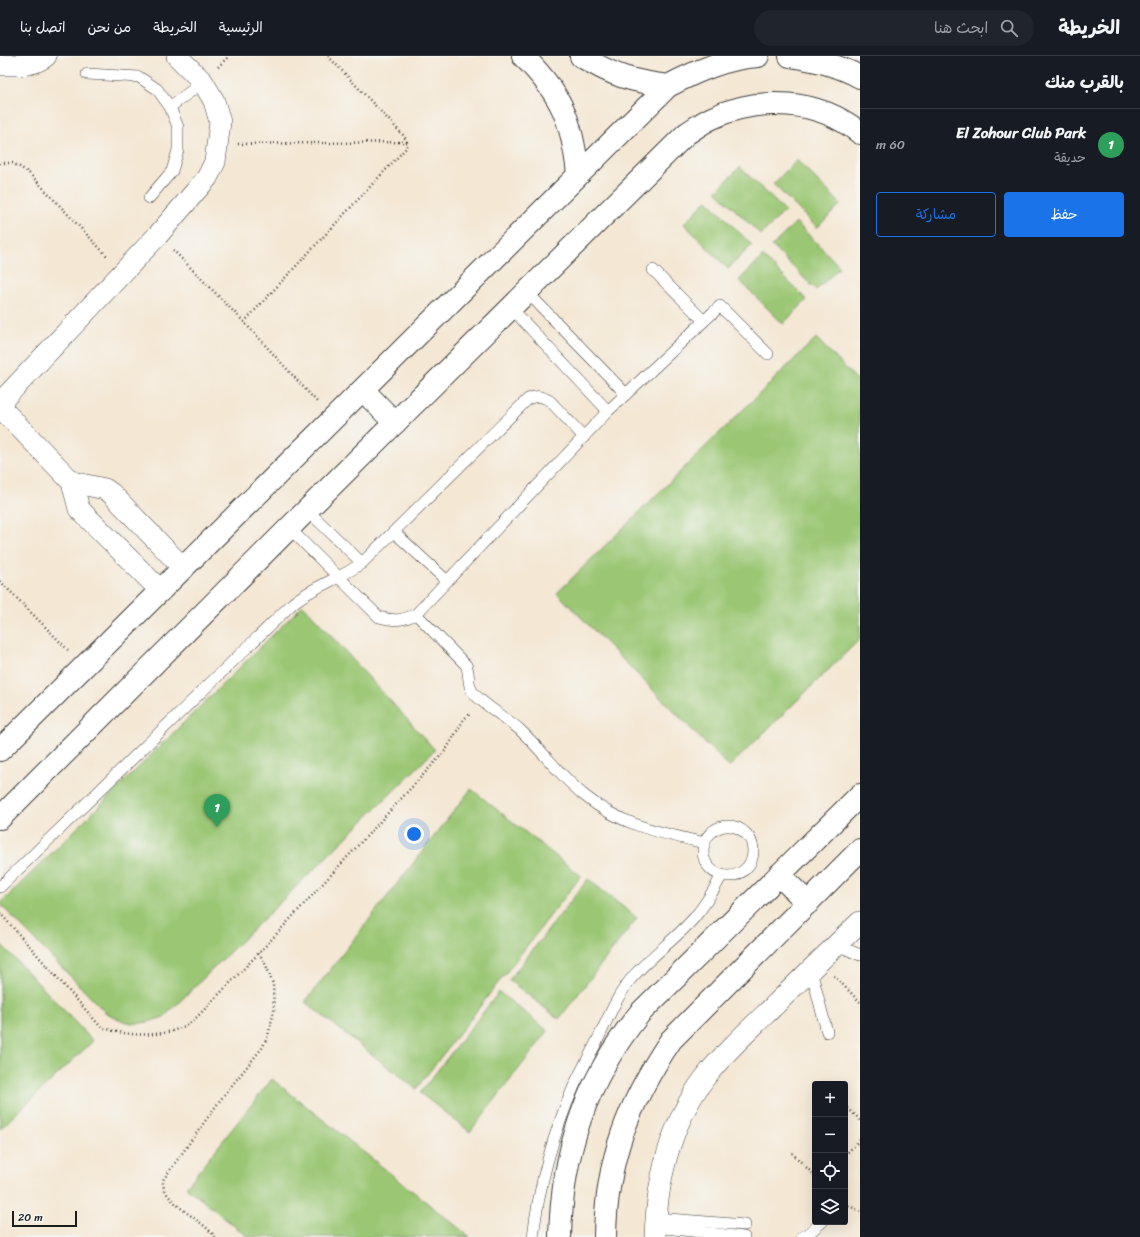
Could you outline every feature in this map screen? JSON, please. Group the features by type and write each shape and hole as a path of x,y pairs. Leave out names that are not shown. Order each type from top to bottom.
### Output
{"street":[{"path":"0,65 27,65 39,61 46,56"},
{"path":"0,403 158,235 207,178 215,162 220,122 214,101 203,82 177,56"},
{"path":"581,56 605,70 636,82 668,86"},
{"path":"0,750 184,569 578,174 668,86 714,64 747,56 758,56"},
{"path":"790,56 817,60 850,72 860,78"},
{"path":"525,57 548,82 565,111 575,142 578,174"},
{"path":"0,818 307,510 686,134 711,118 739,108 768,103 798,105 827,113 860,133"},
{"path":"363,390 396,423"},
{"path":"0,407 72,482 79,509 161,591"},
{"path":"72,482 105,489 112,494 184,569"},
{"path":"560,1237 561,1207 567,1162 579,1118 597,1076 620,1038 640,1013 860,795"},
{"path":"605,1237 606,1212 611,1173 621,1134 636,1097 656,1062 671,1040 860,850"},
{"path":"779,875 808,903"},
{"path":"656,1227 658,1189 666,1157 677,1127 692,1098 710,1071 732,1047 860,922"}],"lane":[{"path":"87,74 139,77 157,89 170,107 178,128 178,150 172,171 149,198"},
{"path":"170,107 203,82"},
{"path":"653,270 703,320"},
{"path":"527,292 626,394"},
{"path":"289,528 379,617 392,621 404,620 416,614 608,411 703,320 720,306 768,354"},
{"path":"511,308 608,411"},
{"path":"0,887 292,603 312,590 339,578 362,563 528,399 535,396 543,396 550,400 584,437"},
{"path":"307,510 362,563"},
{"path":"394,532 447,581"},
{"path":"416,614 466,665 470,674 471,689 483,701 519,729 584,796 603,810 625,822 649,830 705,843"},
{"path":"722,827 738,828 750,839 752,851 750,863 738,874 722,875 708,866 704,859 703,851 705,843 708,836 722,827"},
{"path":"533,1237 536,1213 545,1169 558,1127 575,1085 615,1003 630,980 647,961 694,919 709,898 722,875"},
{"path":"837,944 860,955"},
{"path":"815,965 827,1032"},
{"path":"802,1237 818,1225"},
{"path":"656,1227 745,1226"},
{"path":"656,1227 744,1237"}],"path":[{"path":"244,322 404,152 407,142 404,136 328,56"},
{"path":"217,145 407,142"},
{"path":"0,163 13,163 28,172 122,273"},
{"path":"158,235 244,322 333,420"},
{"path":"0,581 84,667"},
{"path":"0,913 100,1026 110,1031 124,1033 154,1033 183,1028 195,1019 259,953 446,750 464,719 483,701"},
{"path":"215,1237 173,1201 162,1186 163,1180 221,1099 262,1048 268,1036 274,1010 273,984 266,965 259,953"},
{"path":"815,965 860,1002"},
{"path":"848,1108 860,1120"},
{"path":"847,1153 860,1140"},
{"path":"792,1153 812,1173"},
{"path":"848,1205 860,1211"}],"green space":[{"path":"797,160 841,204 817,228 773,184"},
{"path":"740,167 785,211 761,235 716,191"},
{"path":"707,200 752,245 728,269 684,224"},
{"path":"796,222 840,267 816,290 772,246"},
{"path":"763,256 807,300 783,324 739,280"},
{"path":"816,338 860,383 860,639 729,767 557,593"},
{"path":"303,605 435,750 164,1017 147,1022 134,1023 114,1017 105,1012 0,904"},
{"path":"471,789 581,876 416,1089 305,1002"},
{"path":"588,879 637,918 559,1019 509,980"},
{"path":"0,943 93,1041 0,1129"},
{"path":"499,992 548,1031 470,1132 420,1093"},
{"path":"272,1079 470,1237 248,1237 186,1187"}],"place":[{"name":"El Zohour Club Park","path":"217,827"}]}
